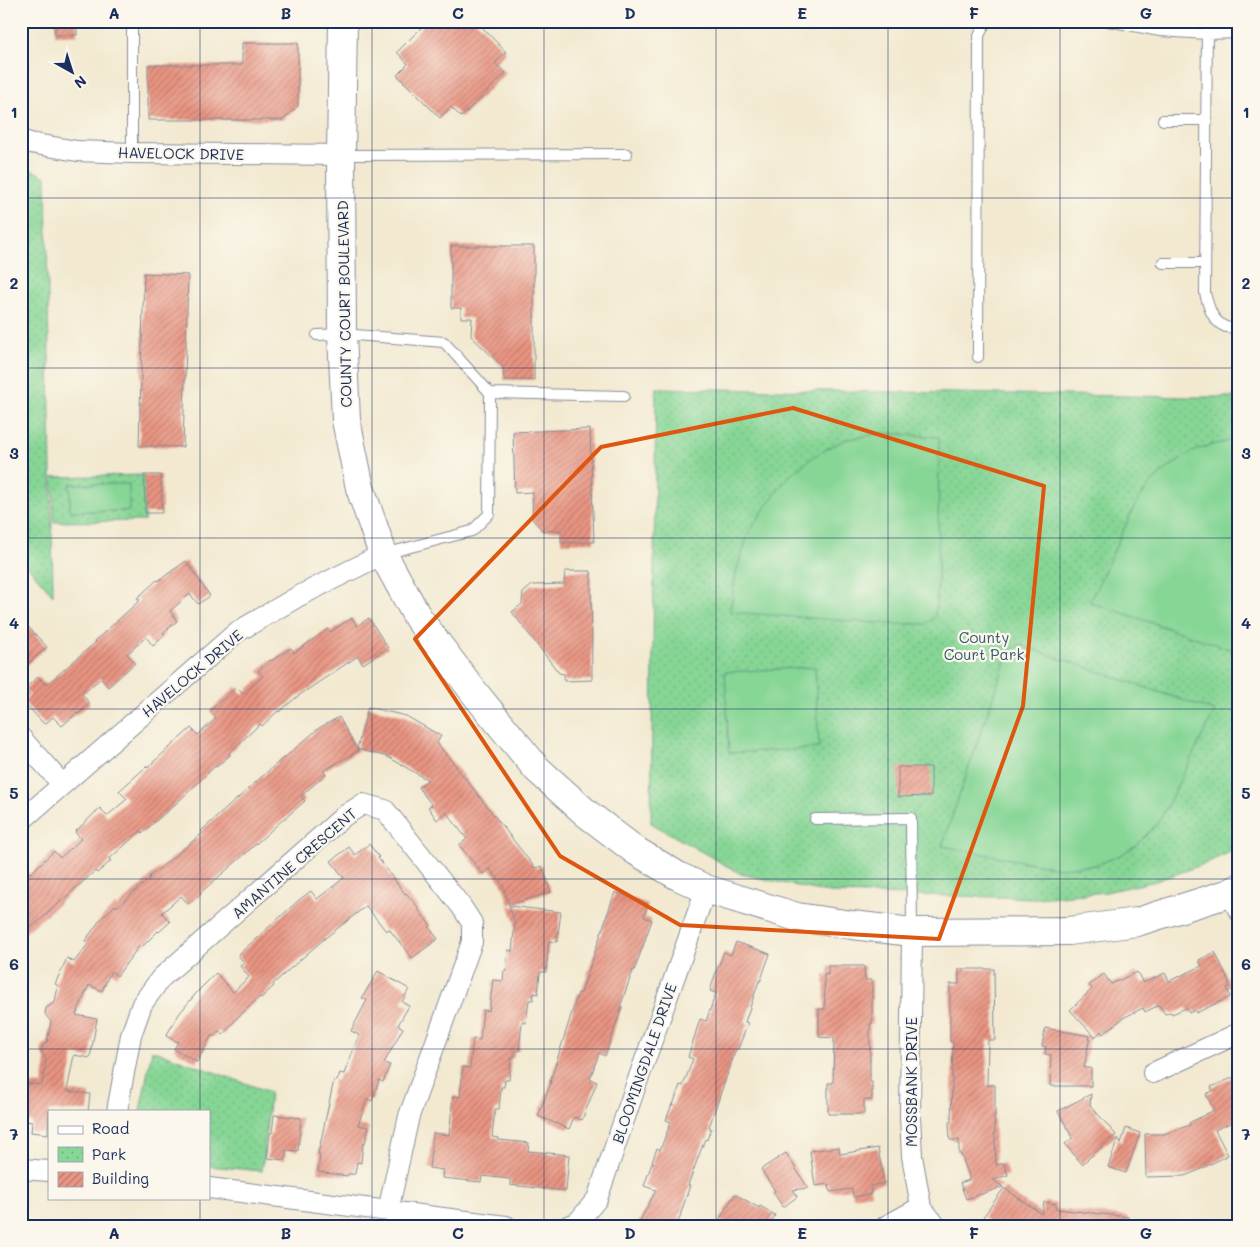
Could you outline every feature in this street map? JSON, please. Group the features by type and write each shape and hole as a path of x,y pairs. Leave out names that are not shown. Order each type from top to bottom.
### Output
{"street":[{"name":"COUNTY COURT BOULEVARD","path":"343,21 341,155 330,334 360,488 383,554 418,618 477,696 538,769 586,813 636,851 678,876 706,889 797,917 912,932 1069,932 1136,922 1236,897"},
{"name":"HAVELOCK DRIVE","path":"21,140 77,151 341,155"},
{"name":"HAVELOCK DRIVE","path":"21,821 237,632 299,596 383,554"},
{"path":"21,738 62,784"},
{"name":"AMANTINE CRESCENT","path":"117,1110 131,1035 142,1004 161,978 344,816 363,804 385,810 462,906 472,923 472,942 409,1116 388,1211"},
{"name":"BLOOMINGDALE DRIVE","path":"568,1226 577,1223 598,1199 635,1088 706,889"},
{"name":"MOSSBANK DRIVE","path":"912,932 910,1116 912,1156 921,1207 936,1226"},
{"path":"1153,1073 1239,1033"},
{"path":"21,1169 48,1171"},
{"path":"210,1188 506,1226"},
{"path":"886,1226 921,1207"}],"lane":[{"path":"132,21 132,153"},
{"path":"978,357 979,36 986,21"},
{"path":"1108,21 1160,31 1207,34 1239,33"},
{"path":"1207,21 1205,293 1209,309 1214,317 1224,326 1239,328"},
{"path":"1164,120 1206,120"},
{"path":"341,155 627,154"},
{"path":"1162,263 1205,263"},
{"path":"330,334 444,342 490,393 489,514 472,531 383,554"},
{"path":"490,393 624,396"},
{"path":"815,819 911,818 912,932"}],"highlighted area":[{"path":"793,408 1044,486 1023,706 939,939 680,925 560,856 415,639 601,447"}],"green space":[{"path":"21,165 46,177 53,595 21,559"},
{"name":"County Court Park","path":"656,388 1239,397 1239,848 1204,864 1156,881 1106,892 1036,898 829,893 741,874 651,823"},
{"path":"882,433 939,437 938,580 935,616 926,624 892,624 730,612 736,572 748,535 766,506 787,478 814,456 844,440"},
{"path":"1230,441 1239,441 1239,652 1090,602 1134,507 1149,485 1163,472 1190,453"},
{"path":"144,475 145,521 54,522 53,477"},
{"path":"70,484 129,484 129,511 70,511"},
{"path":"1020,645 1215,711 1156,825 1136,845 1121,855 1096,865 1059,868 942,846 1009,650"},
{"path":"815,667 819,748 729,753 725,672"},
{"path":"152,1050 270,1092 262,1171 210,1166 210,1110 140,1110"}],"building":[{"path":"55,21 77,21 77,35 55,35"},
{"path":"428,21 476,21 506,52 495,63 506,73 461,117 451,107 440,118 397,75 408,64 397,52"},
{"path":"242,43 298,43 298,106 283,120 148,120 148,65 242,65"},
{"path":"451,246 534,246 534,380 504,380 503,367 471,336 472,318 461,318 461,308 451,308"},
{"path":"144,273 188,275 183,447 139,446"},
{"path":"590,429 594,542 561,543 561,530 543,531 532,519 533,492 515,493 513,432"},
{"path":"144,475 161,475 162,513 145,513"},
{"path":"186,561 210,596 198,604 190,594 170,611 177,621 163,633 165,635 153,646 146,637 127,654 135,663 108,687 101,678 82,694 90,704 62,726 53,717 45,724 42,722 23,701 30,695 24,689 38,677 46,685 96,642 140,600 137,598 157,580"},
{"path":"565,571 591,571 592,680 564,681 564,674 559,673 512,612 522,604 523,593 532,585 564,584"},
{"path":"352,618 357,626 369,618 388,648 363,664 358,656 298,696 262,726 260,724 229,753 230,755 215,766 180,800 142,833 141,831 109,859 111,861 97,873 95,871 21,937 21,879 31,873 54,851 60,858 81,839 75,832 100,808 107,816 127,799 119,791 191,728 198,735 216,718 210,711 236,687 243,694 263,676 258,671 270,660 291,648 294,653 328,629 330,632"},
{"path":"21,619 47,647 21,670"},
{"path":"368,707 406,716 441,736 437,743 535,868 542,866 551,892 509,905 503,885 490,869 483,874 459,845 467,839 446,812 437,820 428,807 432,805 418,787 428,780 388,757 357,749"},
{"path":"339,717 358,751 323,771 326,774 301,796 305,801 201,894 188,904 181,896 162,913 170,922 141,948 139,946 117,976 111,971 102,991 89,985 76,1015 97,1019 90,1058 74,1055 67,1091 90,1094 88,1110 48,1110 48,1134 31,1132 32,1122 21,1120 23,1083 42,1085 46,1061 41,1051 43,1045 47,1042 51,1022 45,1014 46,1008 55,1002 58,986 55,984 67,958 74,962 88,944 85,941 100,920 115,905 117,907 149,877 203,833 201,831 319,728"},
{"path":"898,767 931,767 931,796 898,797"},
{"path":"369,844 405,894 418,907 438,939 412,958 389,929 386,931 366,906 324,939 273,984 274,986 238,1017 223,1035 219,1031 214,1037 212,1035 197,1062 174,1049 178,1042 166,1036 179,1014 198,991 216,973 233,992 249,977 240,966 244,963 238,955 311,891 317,899 344,878 331,861 349,847 355,855"},
{"path":"615,892 648,904 644,917 652,920 620,1007 622,1007 605,1056 599,1053 590,1079 597,1082 582,1120 574,1117 569,1129 538,1116 551,1082 578,993 581,993"},
{"path":"509,906 561,912 557,942 549,941 546,972 540,972 538,994 534,993 533,1000 529,1000 526,1023 522,1022 519,1051 514,1051 514,1058 511,1058 509,1080 505,1080 504,1087 501,1087 499,1109 495,1109 492,1137 499,1138 499,1140 529,1143 528,1151 569,1155 566,1191 510,1185 510,1179 482,1176 481,1182 442,1178 443,1170 429,1168 433,1133 449,1135 453,1096 460,1097 463,1067 470,1068 473,1039 480,1040 483,1010 489,1011 493,980 503,981 508,950 512,951 515,923"},
{"path":"736,942 770,954 745,1022 748,1023 738,1049 736,1049 709,1127 711,1128 707,1140 705,1139 688,1185 690,1185 677,1226 637,1226 656,1190 644,1186 652,1163 654,1163 652,1162 657,1148 660,1150 671,1122 666,1120 672,1104 680,1085 683,1086 693,1059 688,1057 700,1019 706,1021 716,993 710,991 715,975 724,952 731,955"},
{"path":"1215,952 1229,981 1230,987 1227,988 1230,997 1196,1013 1195,1010 1189,1013 1186,1008 1172,1014 1171,1012 1165,1014 1159,1005 1145,1012 1143,1008 1125,1017 1103,1034 1101,1031 1095,1037 1070,1010 1092,989 1089,985 1104,974 1111,984 1137,972 1143,983 1165,973 1169,981 1202,966 1199,960"},
{"path":"828,966 864,966 865,980 872,980 870,1082 872,1082 872,1100 864,1100 864,1114 828,1114 828,1083 833,1083 834,1038 819,1037 819,1009 825,1009 824,974 828,975"},
{"path":"959,969 994,969 995,1040 988,1040 987,1085 995,1085 996,1165 1004,1163 1008,1175 993,1180 1003,1187 966,1199 960,1183 969,1180 969,1176 961,1154 959,1154 959,1140 950,1140 949,1122 951,1122 953,1042 950,1042 950,984 959,984"},
{"path":"378,971 409,989 402,1002 409,1006 398,1025 403,1028 384,1063 390,1065 383,1082 379,1080 372,1101 367,1099 358,1125 369,1127 365,1143 363,1143 361,1163 357,1162 355,1174 348,1174 347,1176 318,1172 320,1154 318,1154 334,1080 337,1081 340,1073 344,1074 359,1035 351,1031 367,1000 362,998"},
{"path":"1045,1028 1090,1036 1084,1068 1091,1068 1091,1086 1050,1086 1051,1055 1045,1054 1046,1047 1042,1046"},
{"path":"1239,1075 1239,1119 1215,1130 1228,1155 1184,1176 1146,1177 1145,1134 1164,1134 1190,1125 1189,1123 1214,1110 1206,1094 1213,1091 1211,1087"},
{"path":"1091,1094 1090,1105 1116,1135 1082,1164 1065,1144 1073,1138 1058,1111"},
{"path":"274,1115 301,1118 298,1151 286,1150 285,1160 267,1158"},
{"path":"1126,1128 1140,1133 1126,1173 1108,1167 1118,1138 1121,1143"},
{"path":"839,1147 840,1154 878,1148 884,1183 870,1186 871,1194 853,1197 852,1189 830,1192 829,1184 815,1186 810,1151"},
{"path":"786,1153 808,1188 793,1190 797,1197 783,1207 761,1169"},
{"path":"1004,1188 1042,1214 1044,1202 1056,1204 1056,1209 1128,1217 1127,1226 995,1226 983,1217"},
{"path":"735,1194 775,1215 769,1226 729,1226 719,1220"}]}
